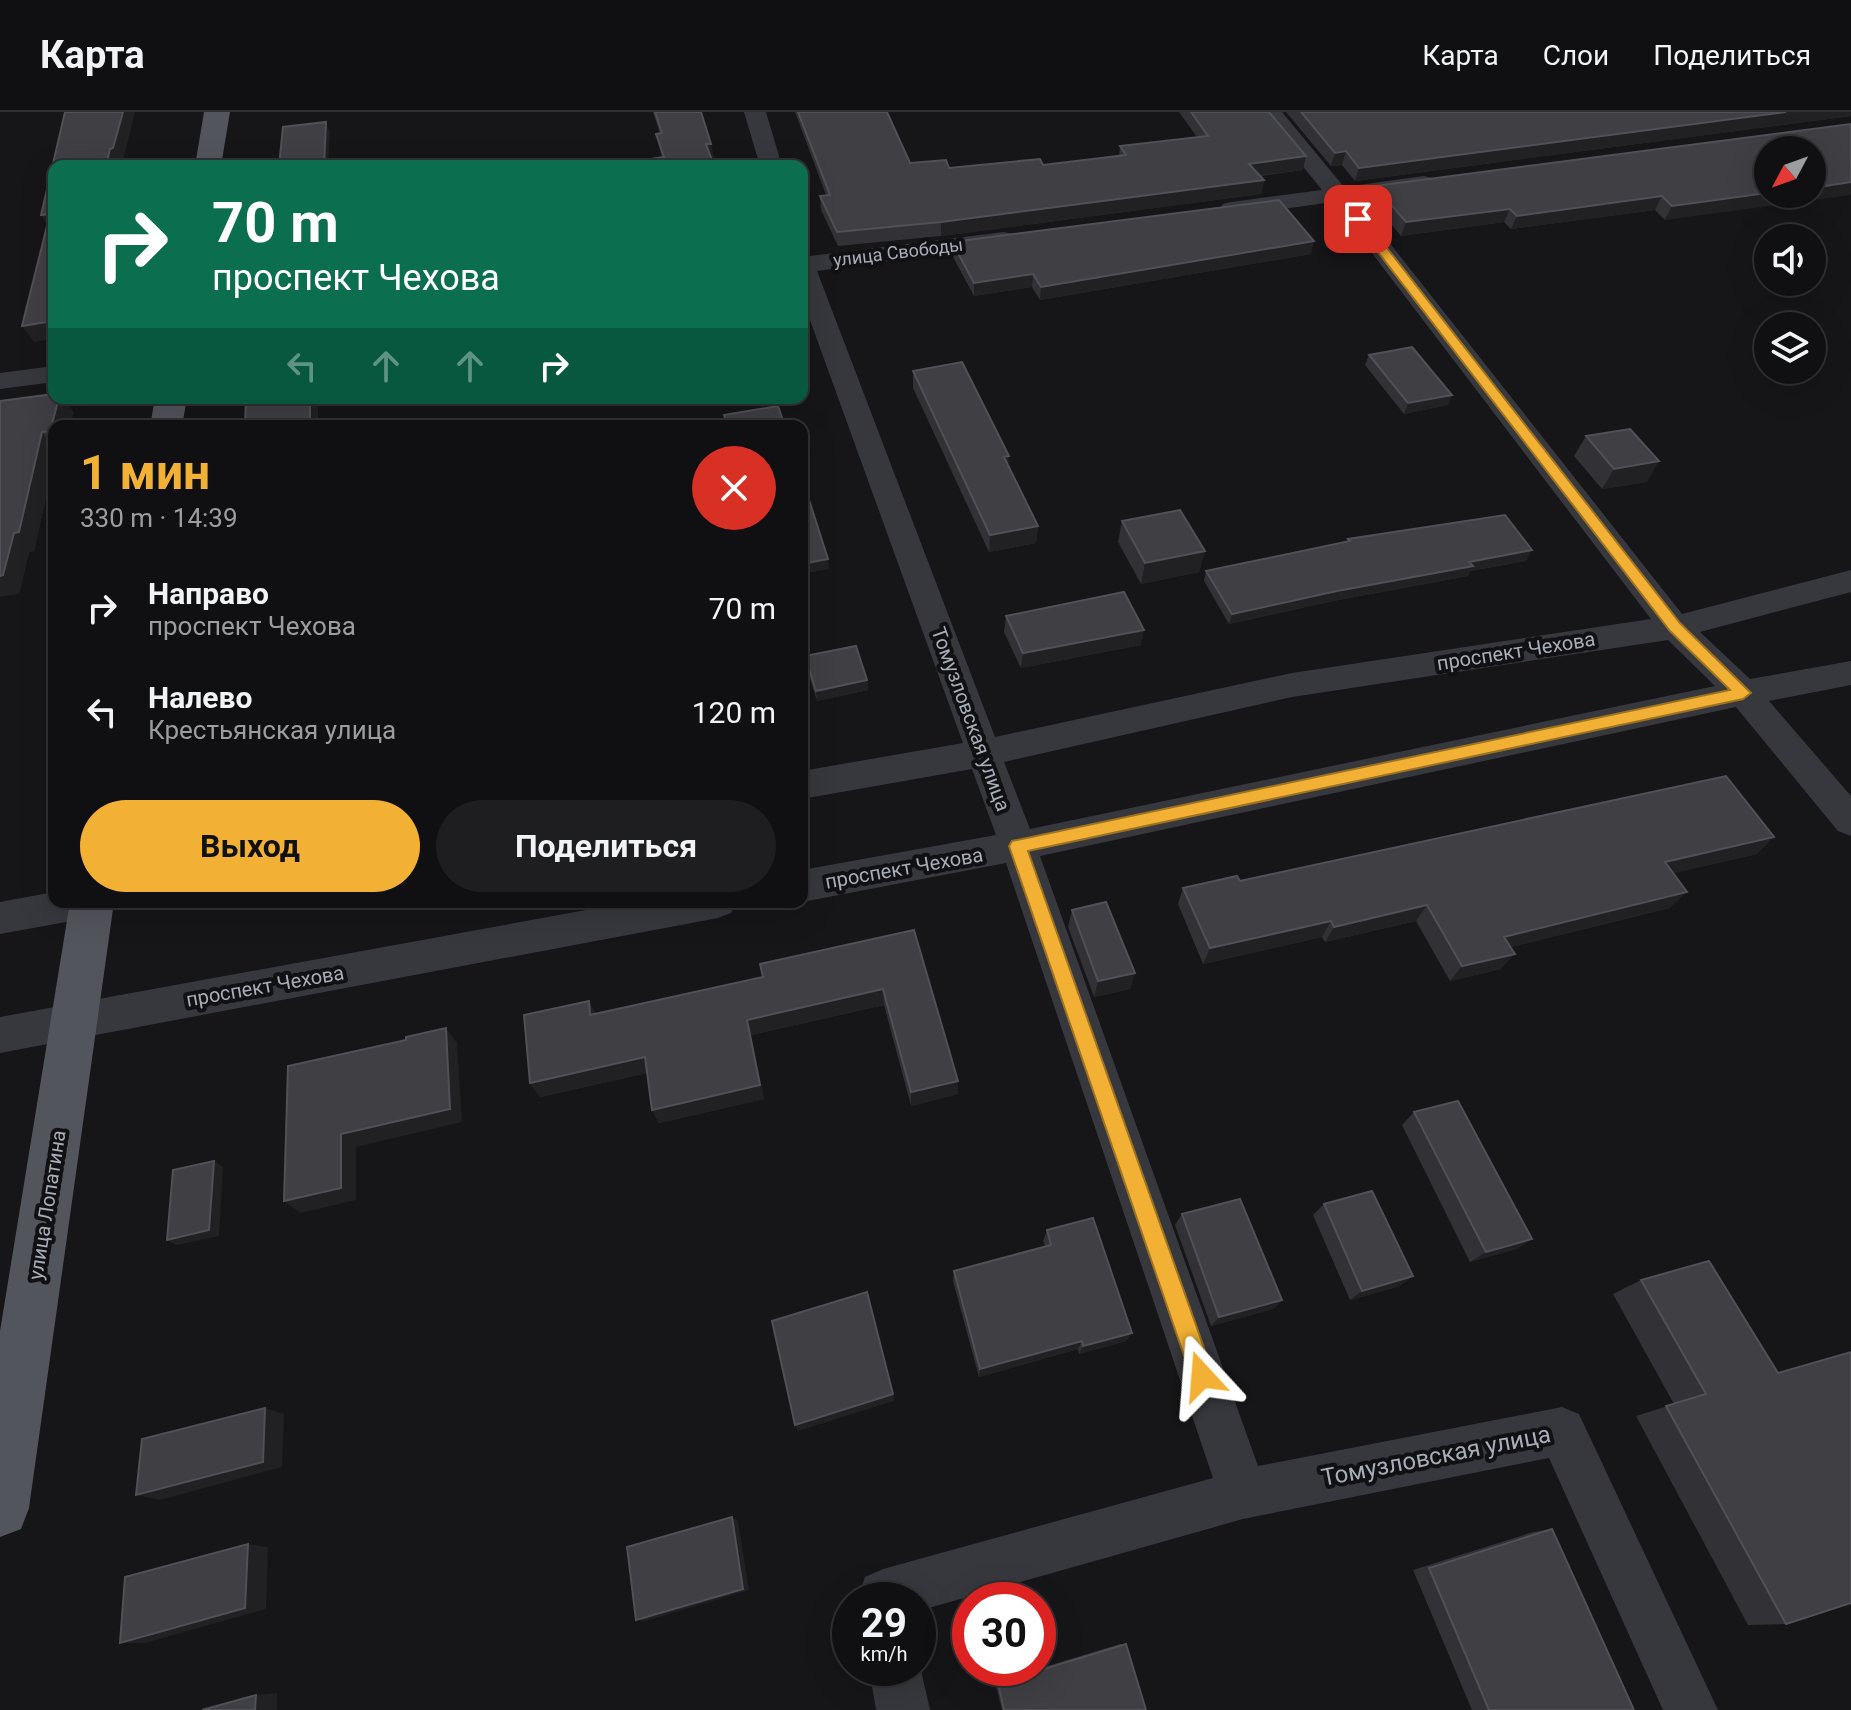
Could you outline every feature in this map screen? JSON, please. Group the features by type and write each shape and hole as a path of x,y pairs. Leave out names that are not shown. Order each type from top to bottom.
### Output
{"main road":[{"path":"209,160 217,112"},
{"name":"улица Лопатина","path":"0,1508 76,1021 89,908"}],"street":[{"path":"755,112 769,160"},
{"path":"1270,112 1339,195 1675,627 1743,693 1851,821"},
{"path":"1213,211 1448,180"},
{"name":"улица Свободы","path":"808,264 1023,236"},
{"name":"Томузловская улица","path":"808,281 1018,846 1243,1494"},
{"path":"0,381 48,375"},
{"name":"проспект Чехова","path":"808,784 984,753 1292,685 1675,627 1851,581"},
{"name":"проспект Чехова","path":"808,885 1018,846 1851,673"},
{"path":"0,918 56,908"},
{"name":"проспект Чехова","path":"0,1035 686,908"},
{"name":"Томузловская улица","path":"929,1582 1243,1494 1562,1431 1691,1710"},
{"path":"899,1686 903,1710"}],"building":[{"path":"65,112 123,112 107,160 54,160"},
{"path":"655,112 701,112 711,144 706,144 712,160 644,160 664,157 656,134 662,133"},
{"path":"798,112 887,112 910,163 946,160 949,168 1040,159 1043,165 1126,155 1120,146 1208,136 1191,112 1269,112 1306,156 1249,164 1264,180 941,222 837,232 820,196 830,195"},
{"path":"1301,112 1786,112 1359,168 1346,151 1335,153"},
{"path":"326,122 324,160 280,160 283,127"},
{"path":"1851,124 1851,182 1826,186 1826,136 1759,136"},
{"path":"1754,137 1754,195 1672,206 1662,196 1517,216 1510,209 1406,222 1375,186"},
{"path":"48,185 48,214 41,215"},
{"path":"1279,200 1314,241 1041,287 1033,274 974,283 952,242"},
{"path":"48,222 48,322 22,326"},
{"path":"1412,347 1452,395 1408,403 1369,355"},
{"path":"962,362 1009,456 1004,457 1038,526 990,535 913,371"},
{"path":"48,395 48,404 57,404 53,420 48,420 48,431 42,432 19,532 14,533 3,575 0,576 0,401"},
{"path":"246,404 310,404 310,420 245,420"},
{"path":"778,406 783,420 726,420 724,415"},
{"path":"1630,429 1659,461 1614,469 1586,436"},
{"path":"808,497 828,559 808,563"},
{"path":"1180,510 1205,551 1145,563 1122,521"},
{"path":"1505,515 1532,550 1469,562 1473,566 1232,614 1206,571 1350,541 1348,539"},
{"path":"1124,592 1144,630 1023,653 1006,616"},
{"path":"856,646 867,680 816,691 808,655"},
{"path":"1726,776 1774,837 1665,862 1687,892 1504,937 1515,954 1462,966 1427,905 1334,927 1331,921 1210,948 1183,888 1237,876 1240,881"},
{"path":"1106,902 1135,973 1098,981 1072,910"},
{"path":"914,930 958,1081 911,1092 883,989 747,1020 760,1085 652,1110 645,1057 530,1083 524,1015 589,1001 590,1015 763,977 760,964"},
{"path":"446,1028 450,1109 341,1134 341,1188 284,1201 288,1066"},
{"path":"1458,1101 1532,1239 1486,1252 1414,1112"},
{"path":"214,1161 209,1230 167,1240 173,1170"},
{"path":"1372,1191 1413,1276 1362,1291 1324,1204"},
{"path":"1240,1199 1282,1300 1219,1317 1182,1214"},
{"path":"1093,1218 1132,1333 1083,1346 1082,1341 980,1369 954,1271 1051,1245 1047,1230"},
{"path":"1709,1261 1778,1373 1851,1352 1851,1603 1786,1624 1666,1406 1706,1394 1641,1280"},
{"path":"867,1292 893,1394 795,1425 772,1321"},
{"path":"265,1408 263,1462 136,1495 142,1439"},
{"path":"732,1517 743,1589 636,1620 627,1547"},
{"path":"1552,1529 1634,1710 1489,1710 1429,1568"},
{"path":"248,1544 245,1608 120,1643 125,1577"},
{"path":"1126,1644 1146,1710 1004,1710 999,1686 1056,1686 1056,1665"},
{"path":"256,1695 255,1710 202,1710"}],"route":[{"path":"1202,1376 1018,846 1743,693 1675,627 1358,219"}]}
